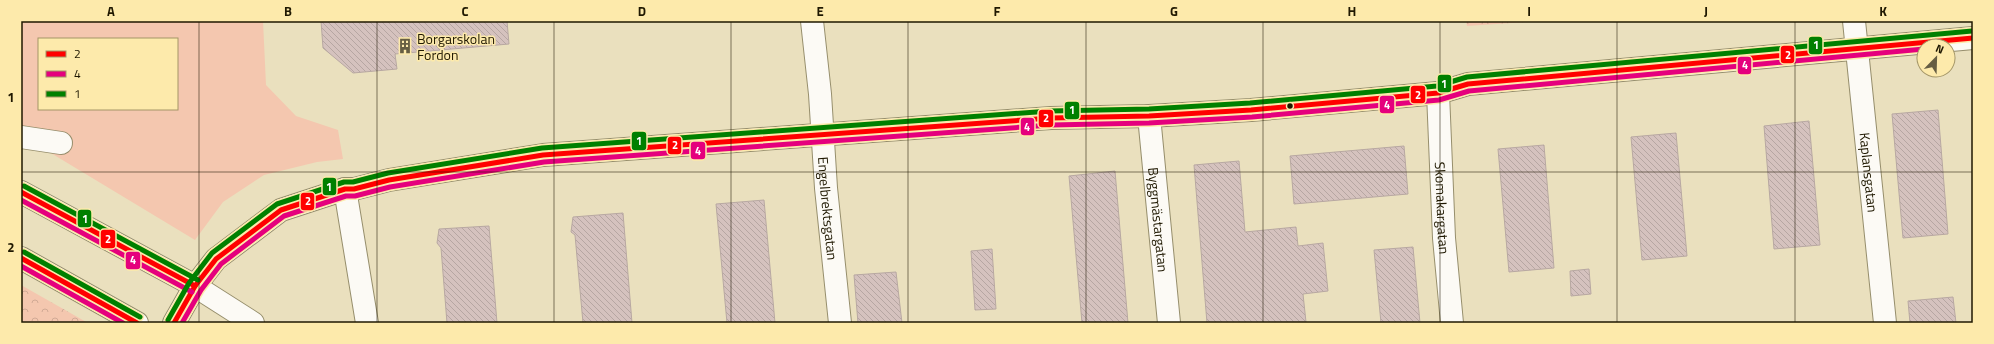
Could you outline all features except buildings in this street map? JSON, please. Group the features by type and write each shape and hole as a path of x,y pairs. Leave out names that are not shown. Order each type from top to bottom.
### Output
{"street":[{"name":"Engelbrektsgatan","path":"812,21 820,94 826,188 840,323"},
{"name":"Kaplansgatan","path":"1854,21 1885,323"},
{"path":"174,323 195,286 216,259 281,210 346,189 354,189 389,180 543,155 822,136 1051,118 1149,116 1251,110 1438,93 1468,84 1973,38"},
{"name":"Skomakargatan","path":"1438,93 1444,238 1452,323"},
{"name":"Byggmästargatan","path":"1149,116 1169,323"},
{"path":"21,137 61,143"},
{"path":"346,189 367,323"},
{"path":"21,192 195,286 253,323"},
{"path":"21,258 137,323"}],"green space":[{"path":"21,21 263,21 266,85 296,116 338,130 343,159 317,162 264,175 223,202 195,240 21,135"},
{"path":"1466,21 1543,21 1467,26"},
{"path":"21,285 88,323 21,323"}],"transit line":[{"name":"1","path":"168,320 189,283 212,253 277,204 344,182 353,182 388,173 542,148 1050,111 1149,109 1250,103 1437,86 1467,77 1972,31"},
{"name":"2","path":"174,323 195,286 216,259 281,210 345,189 354,189 389,180 543,155 1051,118 1149,116 1251,110 1438,93 1468,84 1973,38"},
{"name":"4","path":"182,323 201,290 221,264 284,216 346,196 355,196 390,187 544,162 1051,125 1149,123 1252,117 1439,100 1469,91 1916,50"},
{"name":"1","path":"24,186 198,280"},
{"name":"2","path":"21,192 195,286"},
{"name":"4","path":"21,200 192,292"},
{"name":"1","path":"24,252 140,317"},
{"name":"2","path":"21,258 137,323"},
{"name":"4","path":"21,266 123,323"}],"place":[{"name":"Borgarskolan Fordon","path":"405,46"}]}
